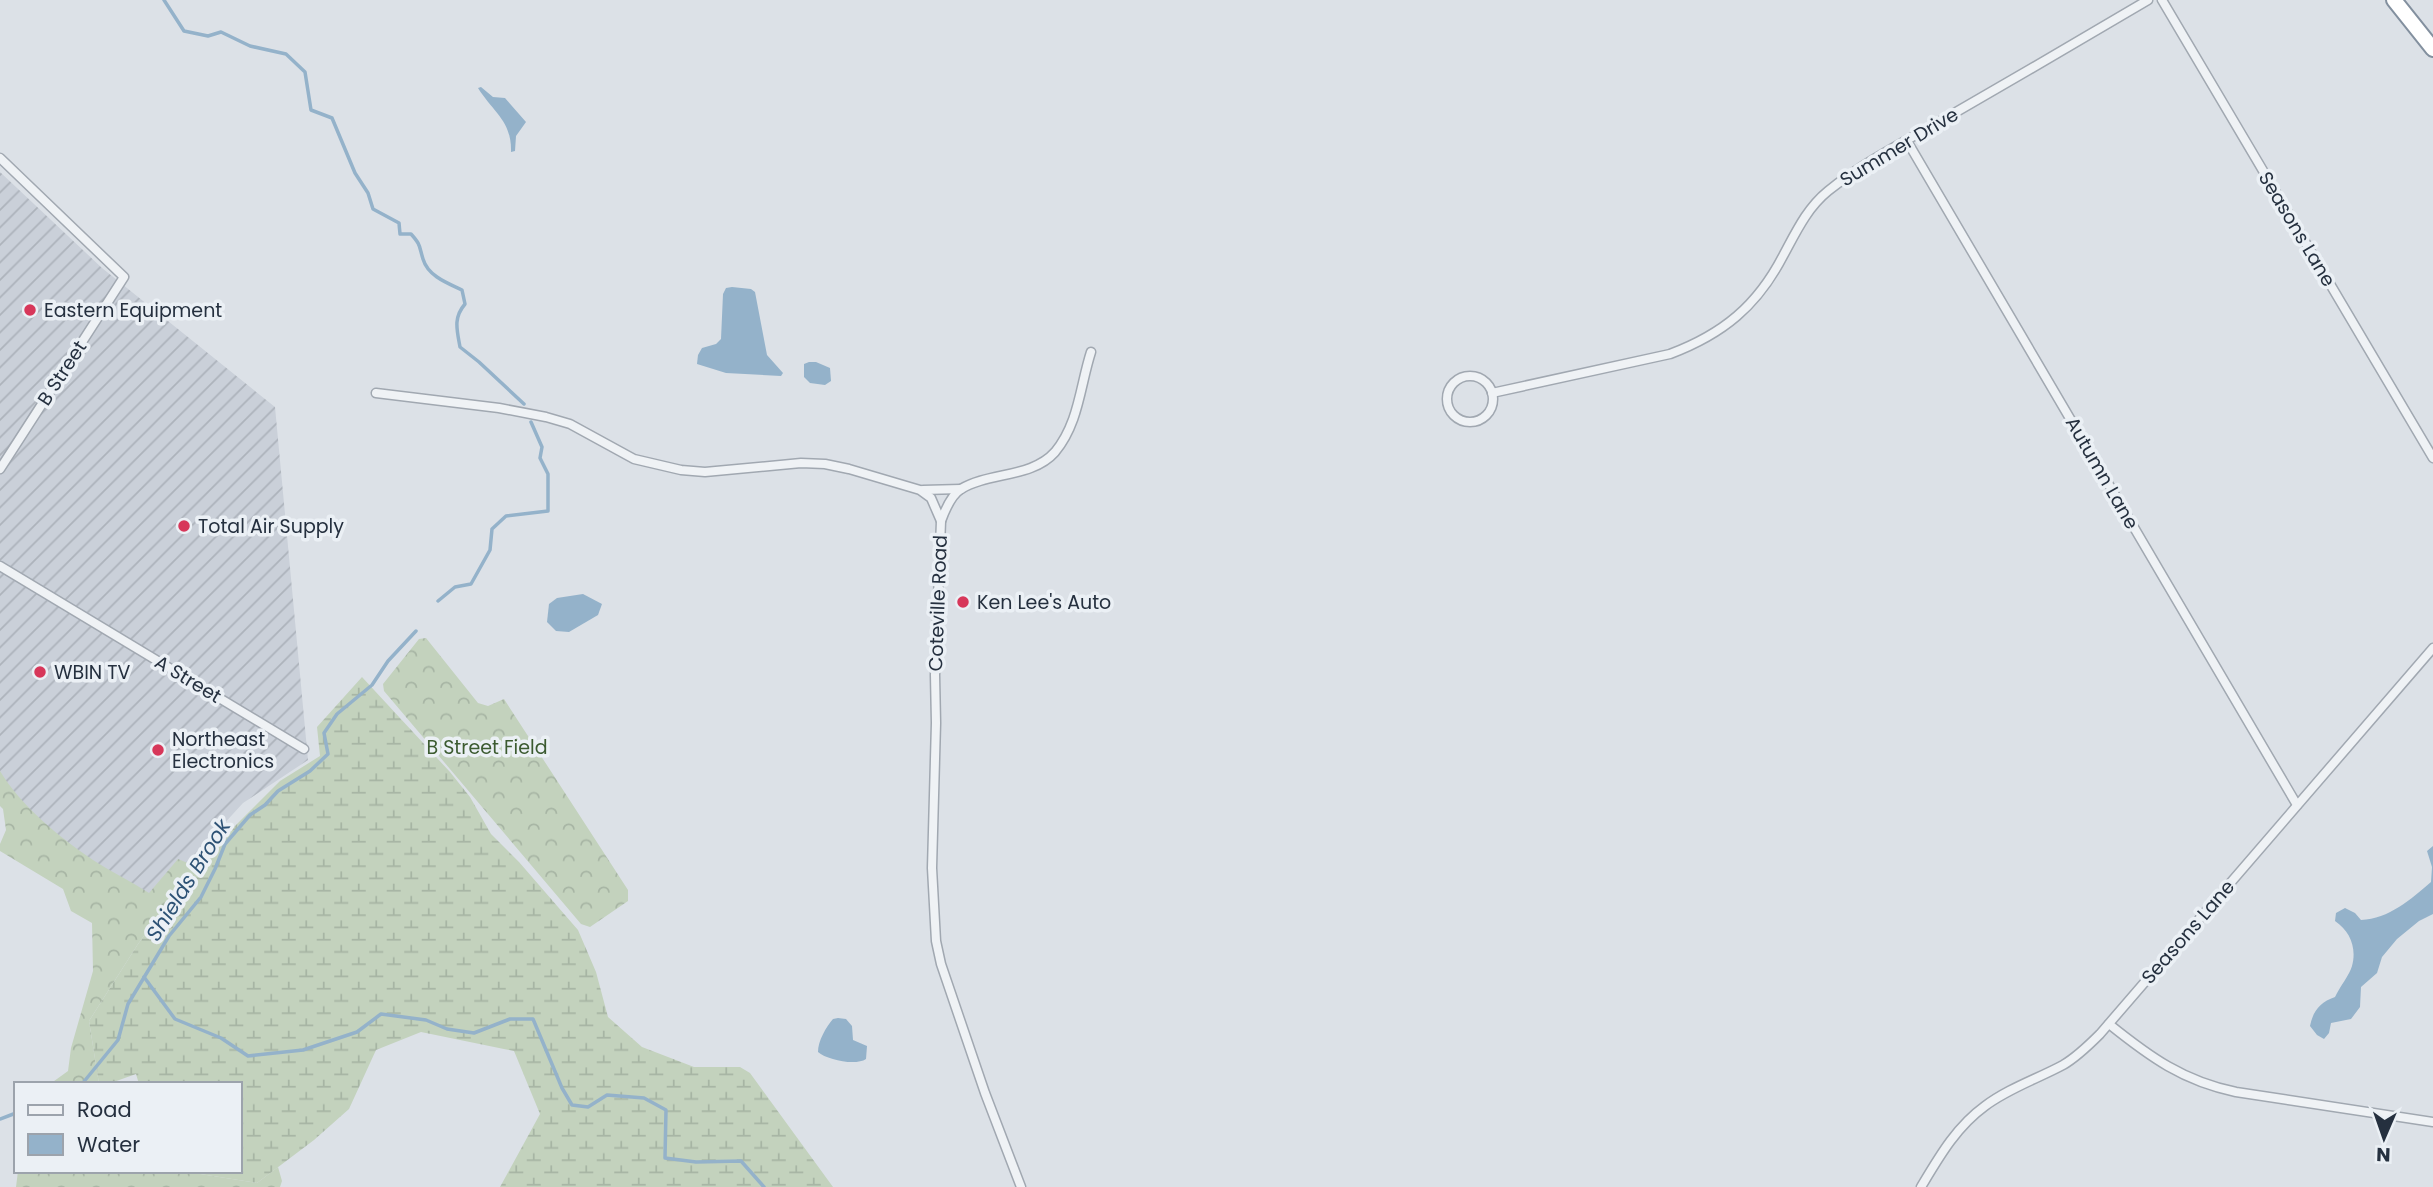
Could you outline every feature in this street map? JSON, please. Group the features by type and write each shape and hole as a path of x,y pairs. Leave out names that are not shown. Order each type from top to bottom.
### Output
{"highway":[{"path":"2394,0 2433,49"}],"street":[{"name":"Summer Drive","path":"1492,393 1670,354 1725,327 1759,294 1802,221 1825,193 1844,178 2148,0"},
{"name":"Seasons Lane","path":"2162,0 2433,458"},
{"name":"Autumn Lane","path":"1907,141 2297,805"},
{"name":"B Street","path":"0,158 124,277 0,469"},
{"path":"376,393 499,408 546,417 569,424 634,459 669,468 705,472 801,463 825,464 896,481 920,490 961,489 1035,466 1055,452 1071,427 1091,352"},
{"path":"1466,376 1482,380 1492,393 1489,411 1475,421 1457,418 1448,403 1451,385 1466,376"},
{"path":"941,520 946,508 961,489"},
{"name":"Coteville Road","path":"920,490 931,498 941,520 933,820 936,941 941,964 985,1093 1021,1187"},
{"name":"A Street","path":"0,566 304,749"},
{"name":"Seasons Lane","path":"1921,1187 1946,1146 1979,1111 1998,1097 2064,1064 2084,1050 2109,1024 2433,648"},
{"path":"2109,1024 2157,1060 2206,1085 2433,1122"}],"shaded area":[{"path":"0,172 102,268 275,407 308,760 243,803 190,861 141,926 0,780"}],"green space":[{"name":"B Street Field","path":"426,638 478,703 488,706 504,699 628,890 628,901 590,927 581,924 384,691 383,684 419,639"},
{"path":"362,677 450,772 470,797 491,834 578,930 596,972 608,1017 642,1047 694,1067 740,1067 750,1073 833,1187 500,1187 540,1114 514,1051 421,1032 376,1050 349,1109 314,1140 257,1183 194,1173 242,1173 242,1082 138,1082 136,1074 114,1082 99,1082 89,1021 138,944 195,866 280,781 320,756 317,727"},
{"path":"0,771 19,796 54,831 93,860 149,893 178,859 195,866 138,944 89,1021 99,1082 53,1082 68,1071 71,1048 93,971 92,923 71,911 63,889 0,851 6,830 3,809 0,806"},
{"path":"278,1167 282,1181 280,1187 16,1187 18,1173 194,1173 257,1183"}],"water":[{"path":"481,87 493,97 505,98 526,122 516,136 515,151 511,152 505,124 478,88"},
{"path":"726,288 755,292 767,355 783,373 781,376 726,373 697,364 702,348 716,344 721,339 723,294"},
{"path":"809,362 830,368 831,381 825,385 810,383 804,377 804,364"},
{"path":"583,594 602,604 598,615 569,632 556,631 547,622 549,604 557,598"},
{"path":"2433,846 2433,914 2419,921 2397,939 2382,957 2377,973 2361,987 2360,1007 2351,1019 2331,1023 2329,1033 2324,1039 2317,1035 2310,1026 2313,1016 2321,1004 2335,997 2351,969 2354,953 2351,940 2335,921 2336,913 2345,908 2361,920 2371,919 2390,912 2407,901 2431,882 2432,867 2427,851"},
{"path":"833,1019 846,1019 852,1026 853,1040 867,1046 866,1059 856,1062 842,1061 818,1052 825,1030"}],"waterway":[{"name":"Shields Brook","path":"164,0 184,31 208,36 221,32 250,46 286,54 305,72 311,110 332,118 373,209 399,223 400,234 411,234 418,243 429,270 444,282 462,290 465,304 457,324 460,347 524,404"},
{"name":"Shields Brook","path":"438,601 455,587 471,584 490,550 492,529 506,516 548,511 548,474 540,458 542,447 531,422"},
{"name":"Shields Brook","path":"84,1082 118,1040 128,1004 169,936 201,897 225,844 250,815 265,805 278,791 310,771 328,754 324,733 337,714 372,685 388,661 416,631"},
{"name":"Shields Brook","path":"144,977 175,1019 221,1038 248,1056 303,1050 357,1032 381,1014 426,1020 447,1029 474,1033 510,1019 533,1019 572,1105 588,1107 607,1095 644,1098 666,1110 665,1158 696,1162 741,1161 764,1187"},
{"path":"0,1119 14,1114"}],"place":[{"name":"Eastern Equipment","path":"30,310"},
{"name":"Total Air Supply","path":"184,526"},
{"name":"Ken Lee's Auto","path":"963,602"},
{"name":"WBIN TV","path":"40,672"},
{"name":"Northeast Electronics","path":"158,750"}]}
